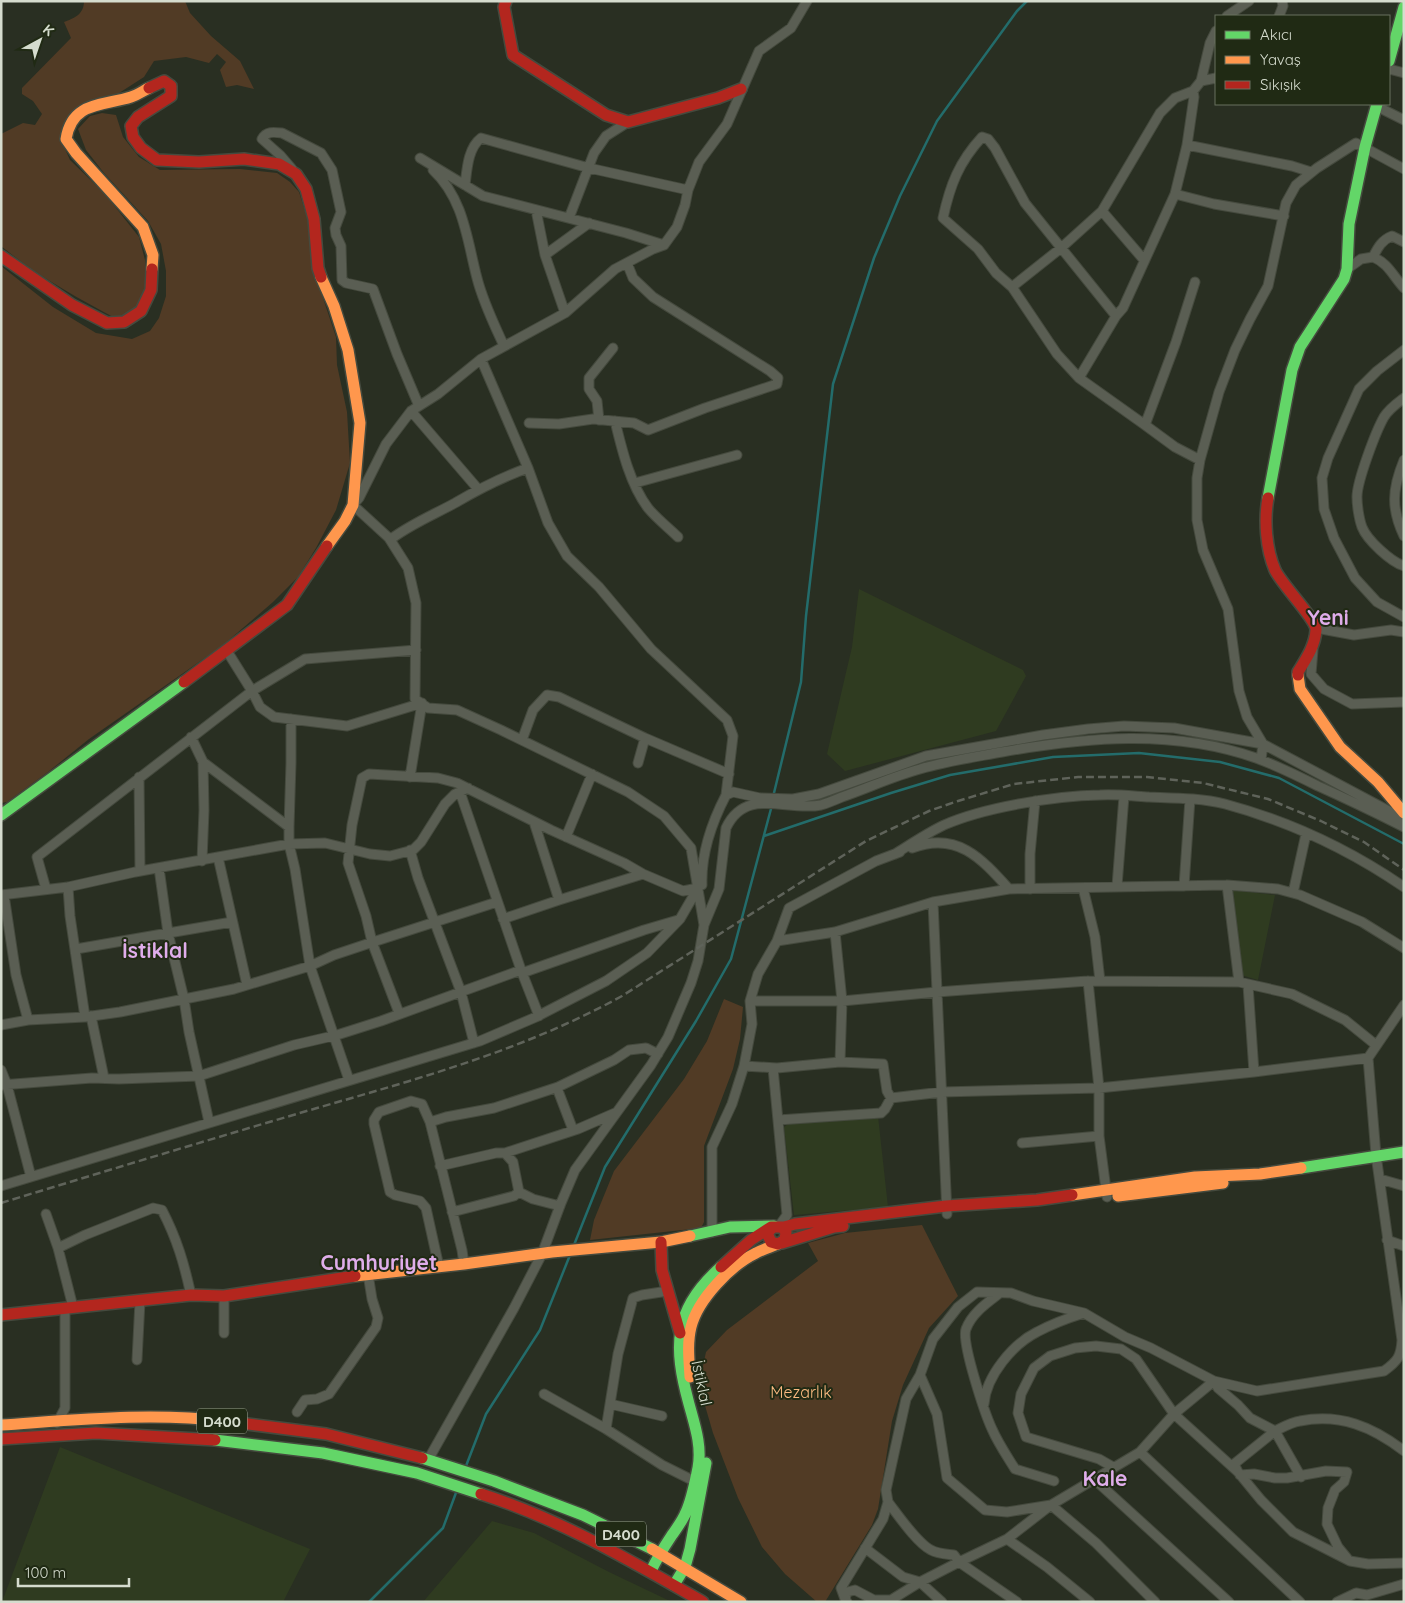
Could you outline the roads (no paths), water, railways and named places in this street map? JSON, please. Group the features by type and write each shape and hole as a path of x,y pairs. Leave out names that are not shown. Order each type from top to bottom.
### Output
{"main road":[{"path":"506,1 504,7 513,55 606,115 628,122 718,98 741,89"},
{"path":"1391,43 1404,7"},
{"path":"1,256 72,305 107,323 124,322 141,311 151,290 153,255 143,227 76,153 66,138 68,126 84,108 133,96 153,84 164,82 171,86 171,96 138,117 130,126 133,137 141,148 157,160 199,162 244,159 279,164 296,174 306,189 312,212 318,268 322,282 334,306 348,350 360,423 353,505 345,521 287,605 227,651 1,815"},
{"path":"1377,105 1365,147 1349,224 1348,269 1344,279 1300,347 1292,370 1267,501 1266,535 1275,570 1291,594 1311,618 1316,628 1313,647 1298,672 1300,689 1340,747 1378,782 1404,813"},
{"path":"1,1315 192,1295 224,1296 368,1274 661,1242 730,1227 777,1226 1107,1193 1377,1158 1404,1152"},
{"path":"1377,1158 1404,1158"},
{"path":"674,1585 685,1568 706,1466 706,1441 690,1378 688,1347 693,1320 704,1300 734,1269 756,1253 777,1243 834,1227 947,1210"},
{"path":"777,1226 767,1236 777,1243"},
{"path":"777,1226 786,1235 777,1243"},
{"name":"İstiklal","path":"651,1571 660,1553 686,1513 698,1467 699,1439 686,1392 680,1361 680,1334 686,1310 706,1280 737,1252 777,1226"},
{"path":"712,1232 726,1232 777,1243"},
{"path":"661,1242 662,1270 680,1334"},
{"name":"D400","path":"1,1425 113,1418 200,1418 326,1434 434,1461 494,1481 583,1515 660,1553 741,1602"},
{"name":"D400","path":"1,1439 96,1433 199,1438 322,1453 417,1473 488,1496 568,1528 651,1571 702,1602"}],"street":[{"path":"704,926 691,848 664,816 628,792 522,740 457,710 428,708 415,699 416,603 408,568 391,539 353,505 359,498 386,444 415,409 438,394 481,359 565,312 615,270 664,245 677,227 699,162 727,124 759,51 791,28 807,1"},
{"path":"1229,15 1249,1"},
{"path":"1280,15 1283,6 1282,1"},
{"path":"1012,288 1102,211 1160,113 1175,98 1193,92 1201,81 1210,43 1215,33"},
{"path":"1390,69 1404,73"},
{"path":"1201,81 1215,78"},
{"path":"1079,378 1116,316 1123,308 1175,194 1187,145 1194,97 1193,92"},
{"path":"1377,105 1404,120"},
{"path":"569,218 594,153 606,136 628,122"},
{"path":"296,174 280,155 265,143 262,139 263,136 275,132 282,134 321,154 332,170 341,212 335,228 341,246 342,280 346,283 373,290 415,409 478,489"},
{"path":"1116,316 1025,203 995,148 988,139 982,136 958,170 949,189 942,218 978,249 996,273 1012,288 1057,354 1079,378 1175,447 1200,460"},
{"path":"464,185 475,143 481,138 589,168 688,190"},
{"path":"1261,760 1263,744 1247,717 1239,691 1228,609 1203,550 1197,520 1197,478 1200,460 1216,401 1235,350 1268,286 1286,203 1296,185 1311,172 1356,143 1404,169"},
{"path":"1187,145 1292,166 1311,172"},
{"path":"504,346 489,314 480,288 464,223 454,196 441,178 420,158 483,196 626,233 664,245"},
{"path":"1175,194 1214,204 1284,216"},
{"path":"536,210 545,256 565,312"},
{"path":"1102,211 1144,260"},
{"path":"545,256 589,223"},
{"path":"1373,257 1380,244 1386,238 1392,236 1404,242"},
{"path":"1348,269 1361,260 1373,257 1386,264 1395,279 1404,288"},
{"path":"528,423 560,424 593,419 634,423 648,430 705,408 777,384 778,378 775,374 653,297 633,278 626,263"},
{"path":"1144,425 1176,342 1195,282"},
{"path":"598,420 597,401 589,389 589,378 613,348"},
{"path":"1404,350 1377,371 1360,389 1328,458 1322,478 1324,509 1334,538 1355,578 1377,602 1404,617"},
{"path":"434,1461 514,1308 547,1253 560,1206 575,1170 658,1054 668,1037 692,983 704,926 702,874 711,829 726,795 733,736 728,720 651,649 598,587 567,556 548,523 528,468 481,359"},
{"path":"1404,398 1384,416 1374,438 1357,496 1363,528 1378,548 1398,564 1404,566"},
{"path":"615,421 623,454 646,506 678,537"},
{"path":"635,483 737,455"},
{"path":"1404,460 1397,476 1394,504 1397,522 1404,536"},
{"path":"391,539 406,527 478,489 507,475 528,468"},
{"path":"1316,628 1354,635 1391,630 1404,632"},
{"path":"1313,647 1311,674 1324,689 1352,704 1404,702"},
{"path":"46,889 37,856 252,691 305,659 416,650"},
{"path":"227,651 260,707 274,717 347,726 422,704"},
{"path":"522,740 533,710 547,696 559,697 645,738 729,774"},
{"path":"410,777 422,704"},
{"path":"291,719 289,844 295,869 310,966 349,1080"},
{"path":"726,795 733,792 761,800 791,802 926,756 1088,729 1124,726 1174,728 1263,744 1404,819"},
{"path":"191,737 203,762 202,860"},
{"path":"791,802 796,807 821,805 919,769 956,760 1085,739 1138,737 1186,742 1230,750 1261,760 1404,827"},
{"path":"638,763 645,738"},
{"path":"203,762 289,827"},
{"path":"399,1013 372,942 366,916 348,863 348,849 362,778 369,774 438,778 457,783 464,790 624,863 643,874 683,891 698,888"},
{"path":"566,837 592,774"},
{"path":"139,777 140,871"},
{"path":"28,1020 16,975 3,895 68,887 140,871 289,844 325,843 370,854 390,856 410,850 421,842 445,804 455,794 464,790"},
{"path":"464,790 497,902 539,1016"},
{"path":"895,854 944,825 977,813 1035,801 1100,795 1190,799 1223,804 1258,814 1361,859 1404,887"},
{"path":"1117,886 1124,796"},
{"path":"1184,886 1190,799"},
{"path":"704,926 719,889 726,828 730,819 736,812 761,800"},
{"path":"1030,890 1030,854 1035,801"},
{"path":"534,822 559,900"},
{"path":"1293,893 1306,834"},
{"path":"712,1232 712,1147 732,1104 744,1066 752,1024 750,1000 758,974 777,941 789,908 876,861 923,844 942,842 964,848 987,865 1009,889"},
{"path":"410,850 418,878 460,992 474,1043"},
{"path":"218,857 247,985"},
{"path":"160,868 168,933 184,999 209,1122"},
{"path":"504,920 559,900 643,874"},
{"path":"1227,885 1243,983 1254,1072"},
{"path":"777,941 835,932 933,902 1009,889 1227,885 1278,889 1293,893 1362,922 1404,948"},
{"path":"68,887 70,916 88,1016 104,1078"},
{"path":"1,1186 474,1043 539,1016 612,977 647,953 680,920 698,888"},
{"path":"1083,888 1095,937 1100,981"},
{"path":"1,1025 28,1020 120,1012 247,985 310,966 334,955 497,902"},
{"path":"933,902 947,1210"},
{"path":"4,1085 104,1078 199,1076 294,1045 334,1035 644,930 680,920"},
{"path":"76,949 232,922"},
{"path":"835,932 842,1001 840,1062"},
{"path":"750,1000 842,1001 1088,981 1243,983 1292,994 1345,1020 1376,1045"},
{"path":"1088,981 1099,1088 1099,1136 1107,1193"},
{"path":"846,1601 841,1588 883,1520 888,1502 886,1490 906,1399 920,1374 933,1339 958,1307 977,1292 1011,1293 1033,1301 1066,1307 1084,1313 1125,1337 1151,1348 1214,1381 1257,1391 1384,1371 1396,1362 1403,1352 1400,1295 1387,1240 1368,1058 1404,1005"},
{"path":"430,1122 494,1108 557,1088 614,1060 629,1050 646,1048 658,1054"},
{"path":"891,1098 942,1092 1099,1088 1368,1058"},
{"path":"744,1066 773,1068 840,1062 882,1064 887,1092 891,1098"},
{"path":"773,1068 787,1215 777,1226"},
{"path":"1,1070 32,1177"},
{"path":"557,1088 573,1130"},
{"path":"778,1120 881,1113 891,1098"},
{"path":"438,1267 426,1208 420,1201 394,1195 390,1192 374,1120 378,1112 385,1108 417,1102 425,1107 464,1264"},
{"path":"440,1166 496,1153 504,1153 573,1130 618,1112"},
{"path":"1022,1144 1099,1136"},
{"path":"504,1153 513,1162 519,1192"},
{"path":"1380,1179 1404,1186"},
{"path":"519,1192 533,1199 560,1206"},
{"path":"452,1212 514,1196 519,1192"},
{"path":"58,1248 85,1235 154,1208 162,1210 183,1258 192,1295"},
{"path":"46,1214 58,1248 69,1307 65,1408 51,1436"},
{"path":"1387,1240 1404,1246"},
{"path":"297,1412 305,1400 317,1399 329,1394 376,1327 378,1318 372,1299 368,1274"},
{"path":"606,1429 618,1354 634,1298 668,1291"},
{"path":"1000,1293 979,1309 965,1330 966,1346 984,1410 991,1428 1015,1469 1054,1481"},
{"path":"224,1296 224,1333"},
{"path":"137,1360 140,1301"},
{"path":"984,1410 985,1393 1008,1355 1035,1333 1084,1313"},
{"path":"1113,1467 1099,1459 1026,1437 1018,1413 1021,1394 1034,1368 1050,1356 1075,1348 1096,1346 1121,1349 1136,1359 1174,1414 1239,1474 1260,1500 1293,1532 1350,1561 1368,1564 1404,1563"},
{"path":"920,1374 937,1414 947,1478 985,1510 1006,1512 1051,1505 1096,1543 1155,1602"},
{"path":"846,1601 848,1592 855,1590 874,1600 892,1600 920,1582 1007,1539 1051,1505 1140,1452 1174,1414 1214,1381"},
{"path":"1214,1381 1218,1388 1250,1418 1275,1431 1301,1477"},
{"path":"544,1394 606,1429 662,1465 694,1481"},
{"path":"610,1404 662,1416"},
{"path":"1239,1474 1234,1464 1275,1431 1299,1421 1322,1419 1352,1422 1384,1435 1404,1451"},
{"path":"1140,1452 1300,1602"},
{"path":"1239,1474 1254,1474 1275,1478 1301,1477 1326,1471 1347,1472 1344,1482 1335,1490 1328,1508 1327,1524 1338,1547 1350,1561"},
{"path":"1094,1479 1228,1602"},
{"path":"888,1502 906,1526 930,1550 954,1555 960,1562 1017,1602"},
{"path":"1007,1539 1047,1567 1090,1602"},
{"path":"865,1548 903,1577 920,1582 942,1602"},
{"path":"1337,1602 1356,1593 1367,1595 1404,1584"},
{"path":"855,1590 868,1602"}],"waterway":[{"path":"773,797 801,682 806,616 833,384 874,258 900,196 937,121 1017,11 1027,1"},
{"path":"764,836 950,775 1053,757 1139,753 1220,762 1279,778 1404,844"},
{"path":"574,1245 605,1167 696,1021 731,959 772,805"},
{"path":"466,1466 486,1414 540,1330 570,1255"},
{"path":"369,1602 443,1528 457,1490"}],"railway":[{"path":"1,1203 434,1073 511,1047 548,1032 622,996 866,841 929,811 1014,784 1078,777 1147,777 1203,783 1268,799 1321,821 1364,842 1404,870"}],"district":[{"name":"Yeni","path":"1328,617"},
{"name":"İstiklal","path":"155,950"},
{"name":"Cumhuriyet","path":"379,1262"},
{"name":"Kale","path":"1105,1478"}],"park label":[{"name":"Mezarlık","path":"801,1392"}]}
